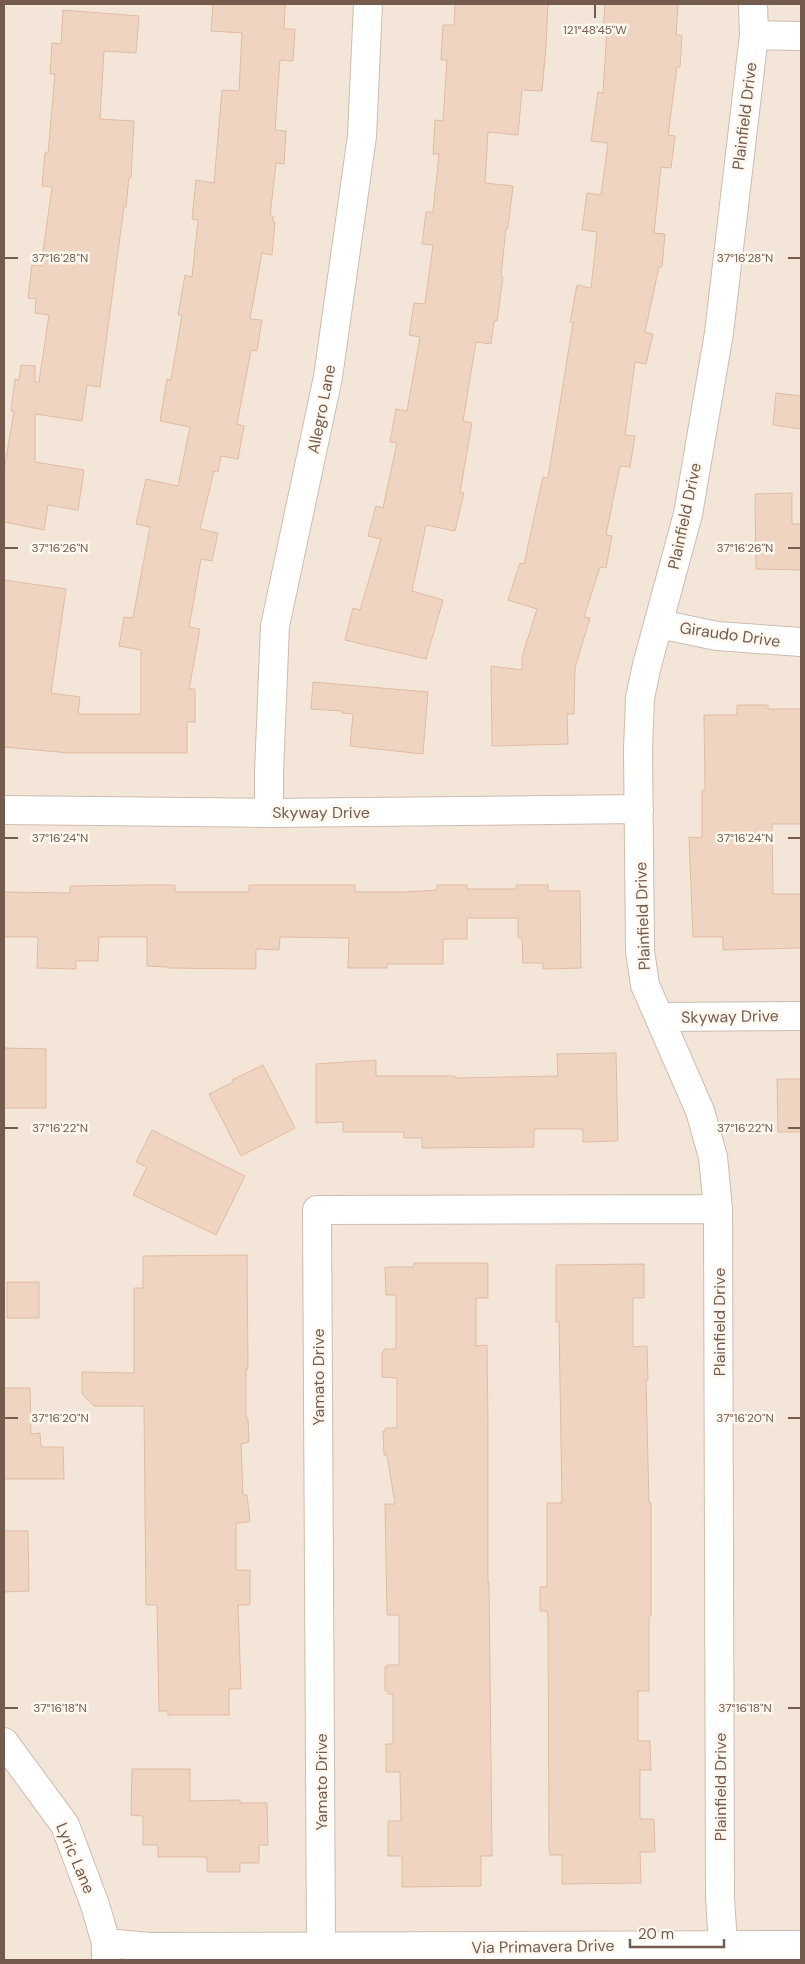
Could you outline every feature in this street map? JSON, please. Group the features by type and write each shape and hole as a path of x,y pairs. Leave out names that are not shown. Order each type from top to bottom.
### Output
{"street":[{"name":"Allegro Lane","path":"269,812 269,772 276,626 328,377 362,136 368,4"},
{"name":"Plainfield Drive","path":"723,1945 720,1897 718,1209 713,1157 700,1111 645,985 640,951 638,749 640,698 647,665 688,514 719,333 754,35 754,4"},
{"path":"754,35 801,36"},
{"name":"Giraudo Drive","path":"659,624 717,636 801,642"},
{"name":"Skyway Drive","path":"4,810 269,812 639,809"},
{"name":"Skyway Drive","path":"659,1017 801,1016"},
{"name":"Yamato Drive","path":"321,1947 317,1210 718,1209"},
{"name":"Lyric Lane","path":"4,1742 65,1825 95,1906 106,1952"},
{"name":"Via Primavera Drive","path":"106,1952 150,1947 801,1945"}],"shaded area":[{"path":"4,4 801,4 801,1960 4,1960"}],"building":[{"path":"213,4 285,4 284,29 295,29 293,61 280,60 275,130 286,131 284,164 276,163 270,216 273,216 273,222 275,222 272,255 262,253 250,319 262,320 257,351 251,350 237,424 244,426 238,459 221,456 218,472 214,471 200,529 218,533 212,561 201,559 189,627 200,629 189,689 195,689 195,722 187,722 187,753 69,753 4,747 4,580 66,589 51,693 80,697 78,714 141,714 141,650 119,646 124,617 133,618 150,527 136,524 146,479 178,486 190,427 160,421 167,379 171,380 182,315 178,315 185,275 192,277 198,220 192,219 196,180 214,183 222,90 239,91 242,33 211,31"},
{"path":"455,4 548,4 542,91 522,90 518,135 488,132 485,183 513,186 508,228 506,228 501,276 503,277 497,321 494,321 491,344 476,342 463,421 472,423 460,492 464,493 455,531 426,525 412,591 443,600 426,659 345,640 353,608 360,610 381,539 368,536 376,506 383,508 397,443 390,442 396,409 407,411 420,337 409,335 414,303 425,304 433,245 422,244 426,212 433,212 439,154 433,154 435,120 443,121 447,60 441,60 443,25 454,25"},
{"path":"605,4 678,4 676,35 682,35 680,67 677,67 668,135 675,136 671,168 661,167 654,233 665,234 662,267 659,267 645,332 653,334 646,364 635,362 625,435 635,436 630,467 620,466 606,535 612,536 606,568 600,567 584,617 590,618 575,668 574,714 567,714 568,744 492,746 491,666 522,670 522,657 537,609 508,600 520,563 524,564 543,477 548,478 573,323 570,322 577,285 591,288 597,232 582,230 587,193 601,195 608,143 591,141 598,92 603,93 607,30 603,30"},
{"path":"63,10 139,16 136,53 104,51 100,119 134,121 131,178 129,178 126,207 124,207 100,387 87,385 82,421 35,414 35,462 84,470 78,510 48,505 44,530 4,522 4,471 14,411 11,411 15,379 19,380 21,365 35,366 35,382 39,382 49,315 35,313 36,299 28,298 32,265 41,266 52,187 42,186 45,153 48,153 55,74 50,74 52,43 61,44"},
{"path":"776,393 801,396 801,429 773,425"},
{"path":"792,493 792,524 801,524 801,570 756,569 755,494"},
{"path":"313,682 428,692 423,754 350,746 353,714 342,713 342,711 311,709"},
{"path":"737,705 768,705 768,709 801,709 801,824 772,824 773,894 801,894 801,948 723,950 723,937 693,937 689,837 702,838 702,790 705,790 704,715 737,715"},
{"path":"175,885 175,892 249,892 249,885 355,885 355,892 405,892 437,890 437,885 467,885 467,889 516,889 516,885 548,885 548,891 580,891 581,968 543,969 543,963 523,963 522,938 518,938 518,918 467,918 467,939 443,939 443,964 387,964 387,968 348,968 349,938 280,937 279,950 256,949 256,969 147,966 147,937 99,937 98,961 76,961 76,969 37,968 38,937 4,937 4,892 70,893 70,886"},
{"path":"4,1048 46,1049 46,1108 4,1108"},
{"path":"616,1053 618,1141 583,1142 583,1129 534,1129 534,1147 422,1148 422,1138 404,1138 404,1132 343,1132 343,1122 316,1123 316,1064 376,1060 376,1076 455,1076 455,1078 558,1076 557,1054"},
{"path":"263,1065 295,1128 241,1156 209,1094"},
{"path":"777,1079 801,1079 801,1132 778,1132"},
{"path":"152,1130 245,1176 216,1235 133,1195 147,1167 136,1162"},
{"path":"247,1255 248,1369 246,1369 246,1418 248,1418 249,1442 241,1444 243,1495 247,1495 250,1521 236,1523 236,1570 250,1570 250,1605 238,1605 241,1689 229,1689 229,1715 168,1715 168,1711 159,1711 157,1605 146,1605 144,1406 94,1406 82,1394 82,1372 134,1373 134,1288 143,1288 143,1256"},
{"path":"414,1263 488,1263 488,1298 476,1298 476,1346 487,1345 492,1856 481,1856 481,1886 402,1887 402,1856 388,1856 388,1821 401,1821 400,1772 386,1772 386,1744 393,1744 393,1694 388,1694 388,1691 385,1691 385,1667 387,1665 399,1665 399,1615 387,1615 385,1504 395,1504 387,1455 384,1455 383,1431 385,1431 385,1428 397,1428 397,1378 382,1377 382,1352 384,1352 384,1349 396,1349 396,1295 386,1295 385,1267 414,1267"},
{"path":"644,1264 644,1298 633,1298 633,1347 647,1346 649,1503 651,1503 651,1616 649,1616 649,1691 638,1691 638,1741 650,1741 651,1770 640,1770 640,1819 654,1819 655,1852 640,1852 641,1883 562,1884 562,1855 550,1855 549,1847 548,1617 547,1611 540,1611 540,1587 547,1587 547,1503 562,1503 559,1322 556,1322 556,1265"},
{"path":"7,1282 39,1282 39,1318 7,1318"},
{"path":"4,1388 30,1388 31,1434 40,1433 41,1447 63,1447 64,1479 4,1479"},
{"path":"4,1531 28,1531 29,1591 4,1592"},
{"path":"132,1769 190,1769 190,1801 240,1800 240,1803 267,1803 268,1845 259,1845 259,1863 240,1863 240,1872 207,1872 207,1857 158,1857 158,1845 143,1845 143,1816 131,1815"}]}
